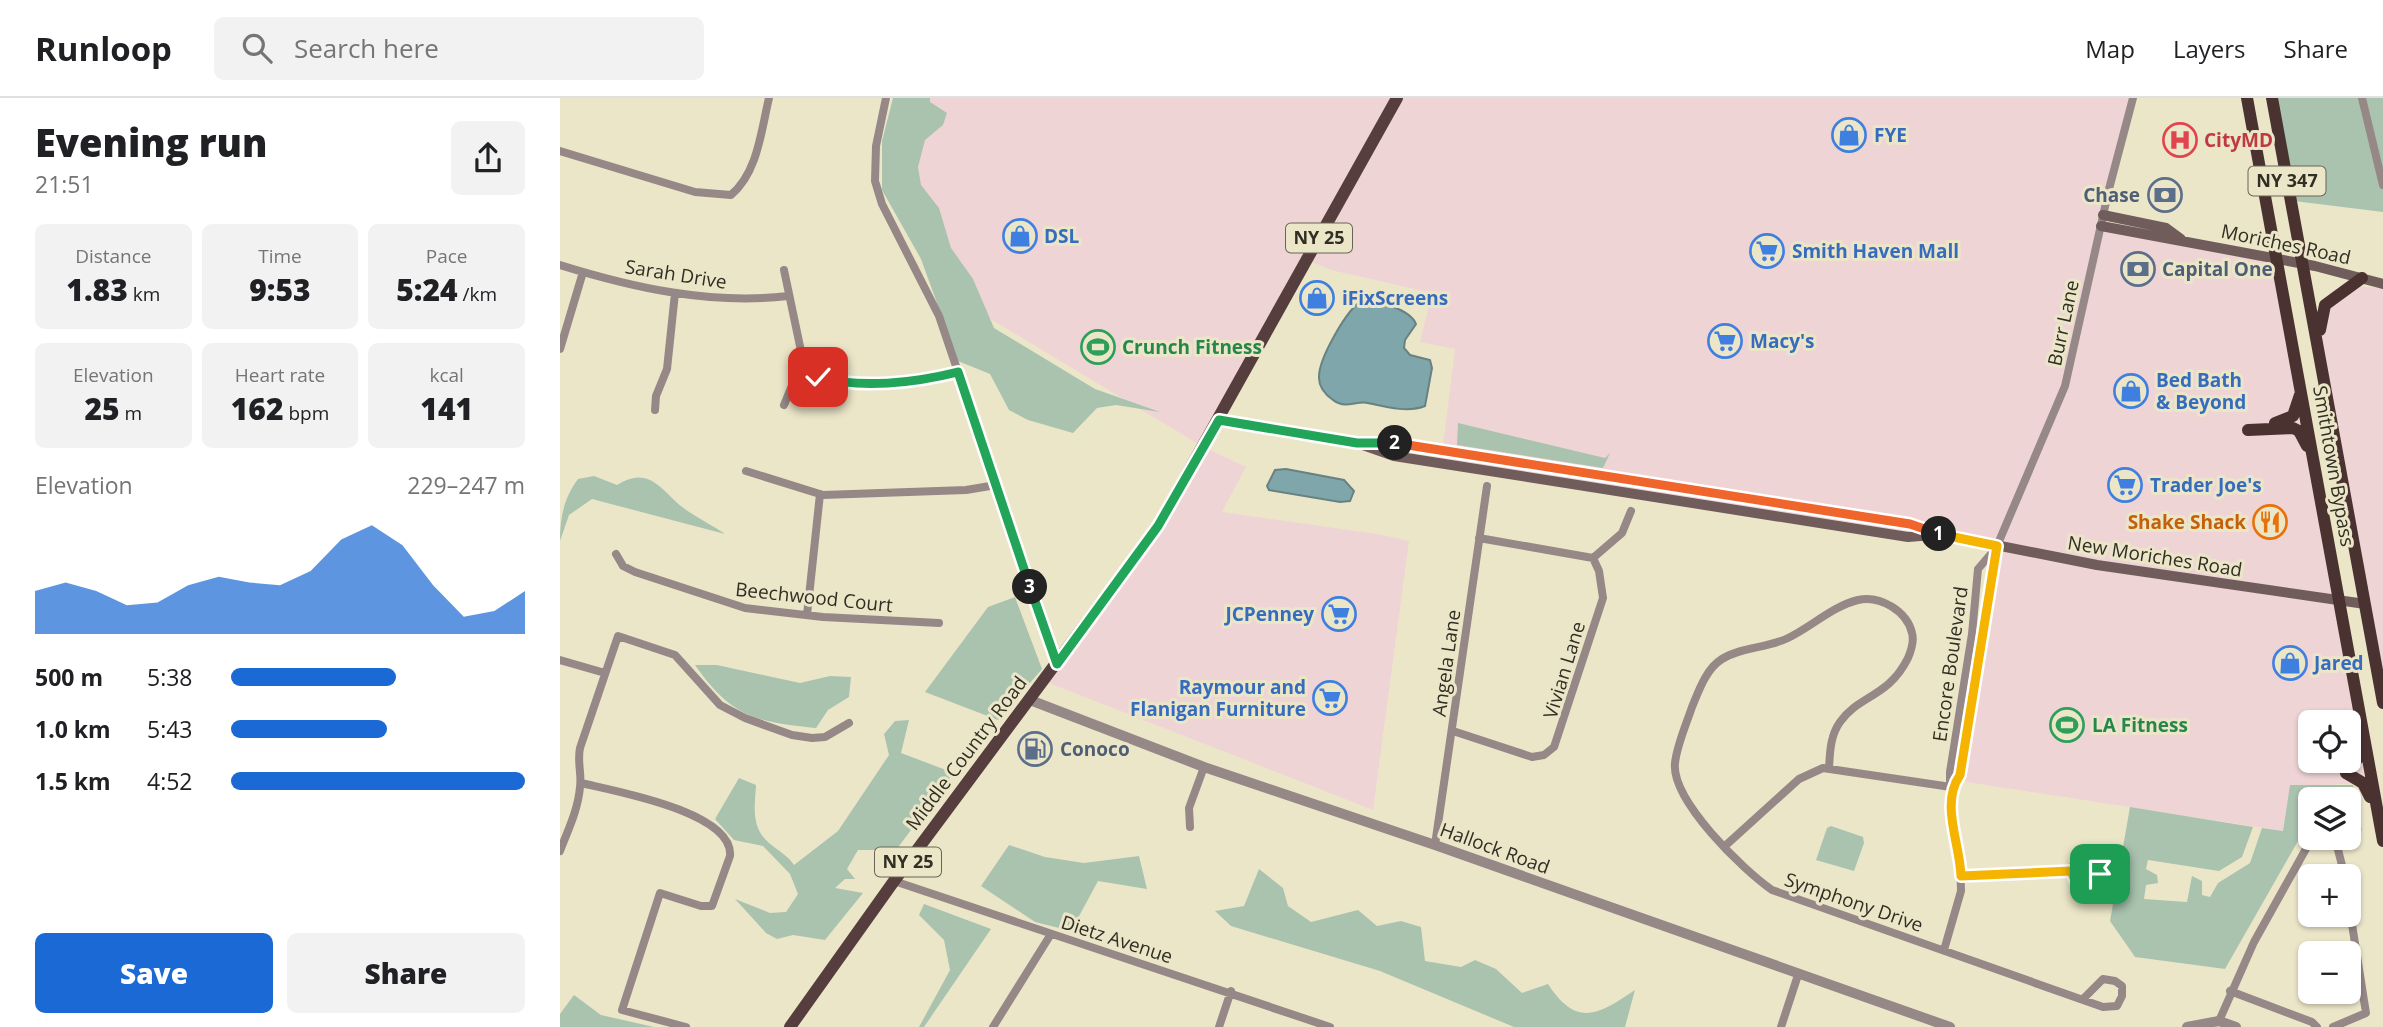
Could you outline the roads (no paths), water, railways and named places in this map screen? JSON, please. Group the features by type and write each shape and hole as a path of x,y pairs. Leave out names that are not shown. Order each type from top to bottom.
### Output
{"highway":[{"name":"Smithtown Bypass","path":"2247,98 2359,710"},
{"name":"Smithtown Bypass","path":"2272,98 2383,704"},
{"path":"2320,359 2323,308 2333,297 2362,278"},
{"path":"2301,392 2293,416 2248,430 2295,428 2312,457"},
{"name":"Smithtown Bypass","path":"2361,721 2383,841"},
{"path":"2346,773 2363,783 2380,823"}],"main road":[{"name":"Middle Country Road","path":"790,1027 894,881 1158,526 1395,98"},
{"name":"Moriches Road","path":"2102,220 2166,239 2181,239 2302,264 2383,284"},
{"name":"New Moriches Road","path":"1219,420 1357,443 1397,443 1518,461 1910,524 1940,534 2097,565 2365,604"}],"street":[{"path":"560,151 695,192 731,195 744,184 751,170 769,98"},
{"path":"886,98 876,146 875,181 882,204 939,316 1057,664"},
{"name":"Burr Lane","path":"1997,546 2065,386 2102,220 2133,98"},
{"path":"2362,98 2383,185"},
{"name":"Sarah Drive","path":"560,265 675,293 748,300 788,296"},
{"path":"784,270 800,342 798,371 784,405"},
{"path":"560,349 583,272"},
{"path":"655,410 656,396 667,369 675,293"},
{"path":"798,371 839,383 925,381 958,372"},
{"path":"746,471 820,494 966,489 996,485"},
{"name":"Angela Lane","path":"1435,845 1487,486"},
{"path":"807,615 820,494"},
{"path":"1479,538 1593,558 1622,533 1631,511"},
{"name":"Encore Boulevard","path":"1951,787 1960,775 1997,546"},
{"name":"Encore Boulevard","path":"1944,950 1961,891 1960,853 1950,804 1950,772 1972,634 1978,569 1997,546"},
{"name":"Beechwood Court","path":"616,554 623,566 635,572 724,603 807,615 939,623"},
{"name":"Vivian Lane","path":"1452,731 1532,757 1544,755 1554,747 1604,598 1593,558"},
{"name":"Symphony Drive","path":"1829,768 1831,741 1839,722 1898,677 1911,652 1913,635 1906,618 1880,602 1859,600 1770,646 1723,658 1712,668 1700,688 1674,764 1677,786 1753,877 1772,890 2103,1007 2117,1006 2122,996 2122,986 2115,981 2103,979 2083,999"},
{"path":"561,847 575,814 581,783 577,762 580,748 618,636 675,655 720,705 745,718 792,735 812,738 825,737 849,723"},
{"path":"560,660 605,673"},
{"name":"Hallock Road","path":"1030,700 1204,767 1435,845 1950,1027"},
{"path":"1190,827 1189,808 1204,767"},
{"path":"1725,846 1799,779 1822,768 1951,787"},
{"path":"581,783 672,807 702,819 730,848 730,856 712,906 660,892 621,1010 686,1027"},
{"path":"2219,1021 2254,942 2305,850"},
{"path":"1961,876 2071,871"},
{"name":"Dietz Avenue","path":"894,881 1231,991 1330,1027"},
{"path":"2333,1027 2366,1013 2352,927"},
{"path":"993,1027 1051,934"},
{"path":"1781,1027 1798,975"},
{"path":"1219,1027 1231,991"},
{"path":"2230,991 2312,1022 2317,1027"},
{"path":"2187,1027 2219,1021 2236,1027"}],"water":[{"path":"1363,300 1401,310 1416,324 1405,340 1404,348 1410,355 1430,360 1432,368 1425,406 1404,409 1364,402 1347,405 1330,398 1322,388 1319,381 1320,370 1328,348 1349,313"},
{"path":"1286,469 1344,480 1354,491 1350,501 1340,502 1269,490 1267,486 1275,470"}],"place":[{"name":"FYE","path":"1849,135"},
{"name":"CityMD","path":"2180,140"},
{"name":"Chase","path":"2165,195"},
{"name":"DSL","path":"1020,236"},
{"name":"Smith Haven Mall","path":"1767,251"},
{"name":"Capital One","path":"2138,269"},
{"name":"iFixScreens","path":"1317,298"},
{"name":"Macy's","path":"1725,341"},
{"name":"Crunch Fitness","path":"1098,347"},
{"name":"Bed Bath & Beyond","path":"2131,391"},
{"name":"Trader Joe's","path":"2125,485"},
{"name":"Shake Shack","path":"2270,522"},
{"name":"JCPenney","path":"1339,614"},
{"name":"Jared","path":"2290,663"},
{"name":"Raymour and Flanigan Furniture","path":"1330,698"},
{"name":"LA Fitness","path":"2067,725"},
{"name":"Conoco","path":"1035,749"}]}
